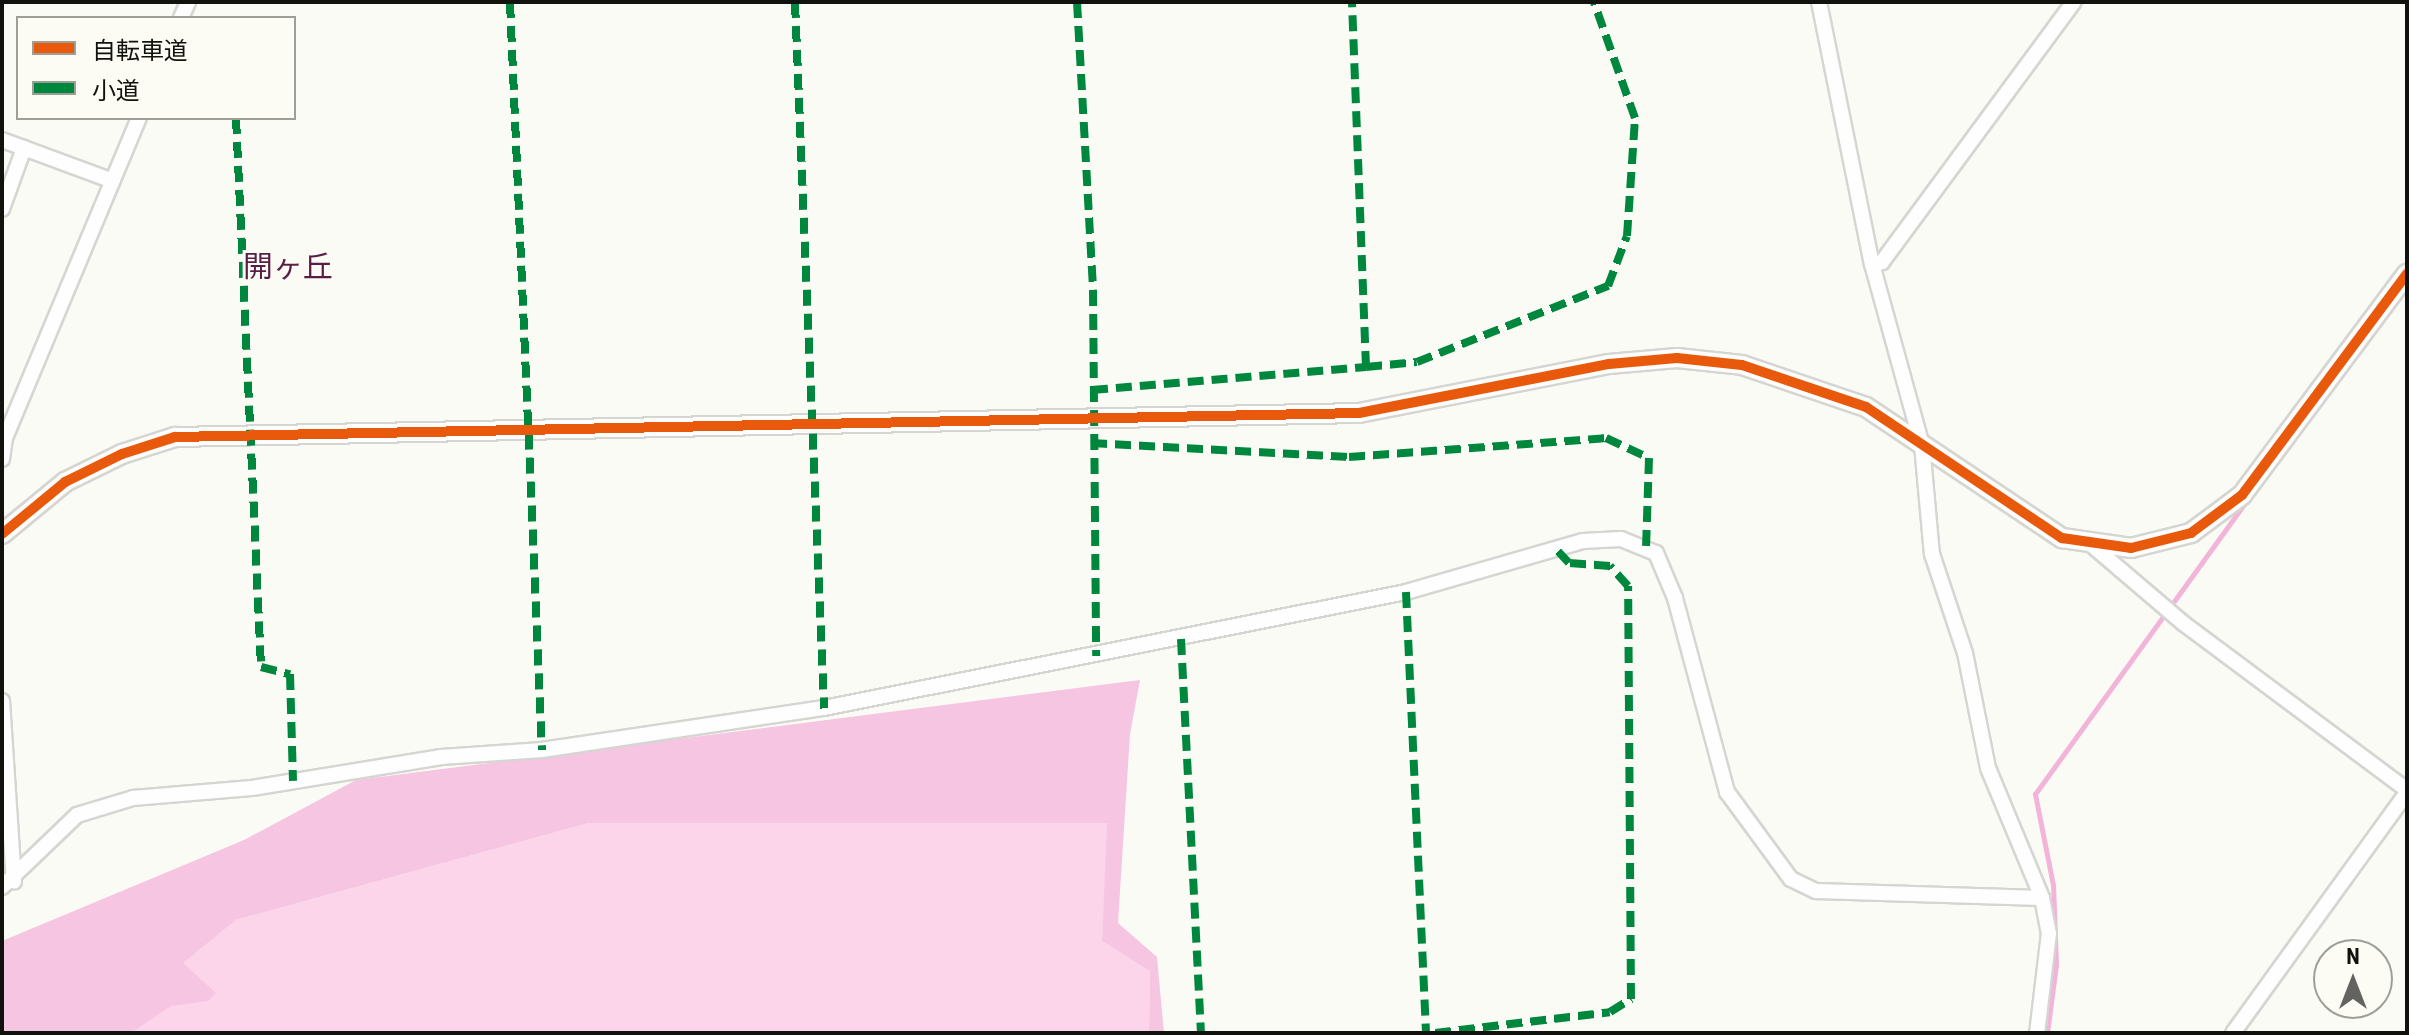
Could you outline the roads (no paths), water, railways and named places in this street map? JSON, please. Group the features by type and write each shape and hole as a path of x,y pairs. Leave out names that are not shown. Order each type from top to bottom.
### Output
{"street":[{"path":"1819,2 1872,264 1922,445 1932,554 1943,598 1965,653 1988,768 2042,898 2049,933 2037,1033"},
{"path":"1872,264 1882,262 2074,2"},
{"path":"2,459 5,438 138,120"},
{"path":"2,140 113,181"},
{"path":"2,209 24,148"},
{"path":"2,534 65,482 175,437 1359,413 1609,364 1677,358 1742,365 1866,407 2062,538 2094,547 2131,548 2191,533 2242,495 2407,274"},
{"path":"8,885 77,815 133,798 252,788 441,757 542,750 824,708 1391,595 1583,541 1621,539 1656,553 1675,598 1727,792 1791,879 1816,891 2042,898"},
{"path":"2094,547 2183,623 2407,792 2233,1033"},
{"path":"2,701 8,885"}],"waterway":[{"path":"2047,1033 2056,965 2053,885 2035,794 2246,501"}],"district":[{"name":"開ヶ丘","path":"288,267"}]}
